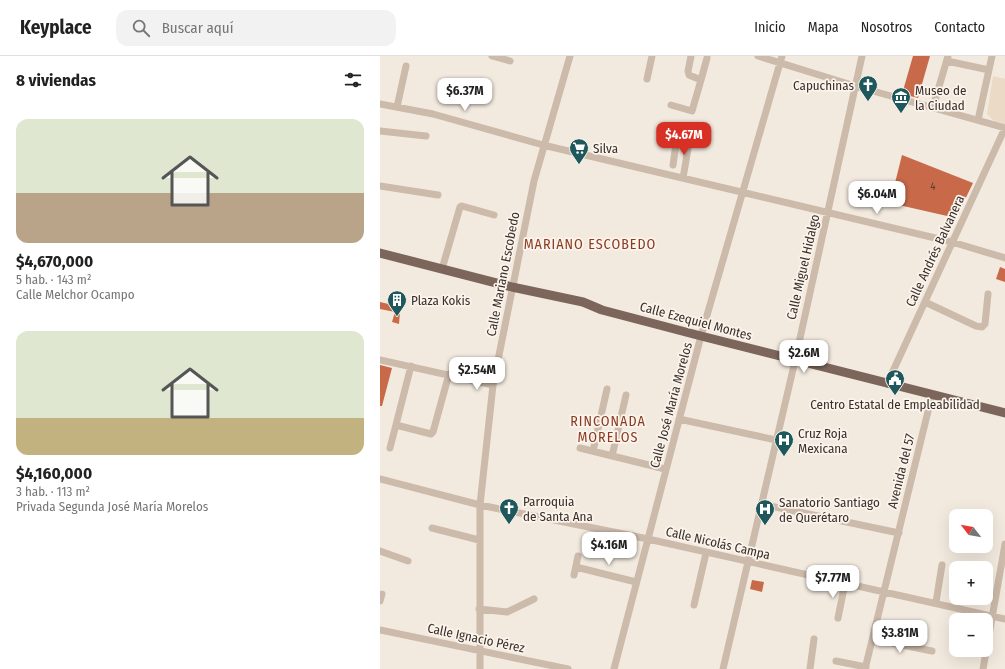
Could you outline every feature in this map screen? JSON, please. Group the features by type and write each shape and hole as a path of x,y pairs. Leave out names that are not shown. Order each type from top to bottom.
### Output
{"main road":[{"name":"Calle Ezequiel Montes","path":"380,253 512,287 583,302 602,310 794,361 1005,413"}],"street":[{"path":"492,56 510,62"},
{"name":"Calle Mariano Escobedo","path":"480,669 480,505 493,385 532,186 570,56"},
{"path":"647,79 652,56"},
{"path":"691,56 688,71 689,75 701,80"},
{"path":"758,56 782,59 855,86 1005,128"},
{"name":"Calle Miguel Hidalgo","path":"723,669 828,213 862,56"},
{"path":"978,120 992,56"},
{"path":"671,104 692,111 707,58"},
{"path":"933,107 948,58 989,70"},
{"name":"Calle José María Morelos","path":"614,669 665,469 701,336 782,59"},
{"path":"397,107 406,66"},
{"path":"380,104 471,124 543,145 952,242 1005,258"},
{"name":"Calle Andrés Balvanera","path":"888,384 924,302 1005,128"},
{"path":"380,131 426,136"},
{"path":"667,142 686,146 688,149 682,178"},
{"path":"673,165 676,144"},
{"path":"380,186 438,196"},
{"path":"442,269 460,207 462,206 494,215"},
{"path":"924,302 976,326 982,327 985,324 988,294"},
{"path":"380,360 449,374 493,385"},
{"path":"390,448 411,366"},
{"path":"396,425 431,434 433,432 449,374"},
{"path":"593,451 607,389"},
{"path":"612,456 626,395"},
{"name":"Avenida del 57","path":"866,668 932,395"},
{"path":"679,420 776,440"},
{"path":"580,448 665,469"},
{"name":"Calle Nicolás Campa","path":"380,479 480,505 648,539 980,613"},
{"path":"761,504 898,533"},
{"path":"432,528 479,540"},
{"path":"993,613 1005,544"},
{"path":"380,551 408,561"},
{"path":"694,605 706,553"},
{"path":"574,575 578,556"},
{"path":"936,602 942,565"},
{"path":"576,567 636,582"},
{"path":"838,618 846,583"},
{"path":"479,610 507,612 534,599"},
{"name":"Calle Nicolás Campa","path":"993,616 1005,619"},
{"name":"Calle Ignacio Pérez","path":"380,630 480,652 568,669"},
{"path":"810,669 814,639"},
{"path":"873,639 932,651"},
{"path":"983,669 985,657"},
{"path":"836,661 866,668"}],"shaded area":[{"path":"993,76 1005,79 1005,124 994,121 987,114"}],"building":[{"path":"913,56 930,56 918,98 902,94"},
{"path":"902,155 973,183 956,218 890,203"},
{"path":"1000,267 1005,269 1005,282 996,279"},
{"name":"Plaza Kokis","path":"398,300 401,300 399,324 392,322 395,312 380,309 380,302 397,306"},
{"path":"380,365 392,368 382,406 380,406"},
{"path":"752,580 764,582 762,592 750,589"}],"place":[{"name":"Capuchinas","path":"868,102"},
{"name":"Museo de la Ciudad","path":"901,114"},
{"name":"Silva","path":"579,165"},
{"name":"Plaza Kokis","path":"397,317"},
{"name":"Centro Estatal de Empleabilidad","path":"895,396"},
{"name":"Cruz Roja Mexicana","path":"784,457"},
{"name":"Parroquia de Santa Ana","path":"509,525"},
{"name":"Sanatorio Santiago de Querétaro","path":"765,526"}],"district":[{"name":"MARIANO ESCOBEDO","path":"590,244"},
{"name":"RINCONADA MORELOS","path":"608,430"}]}
